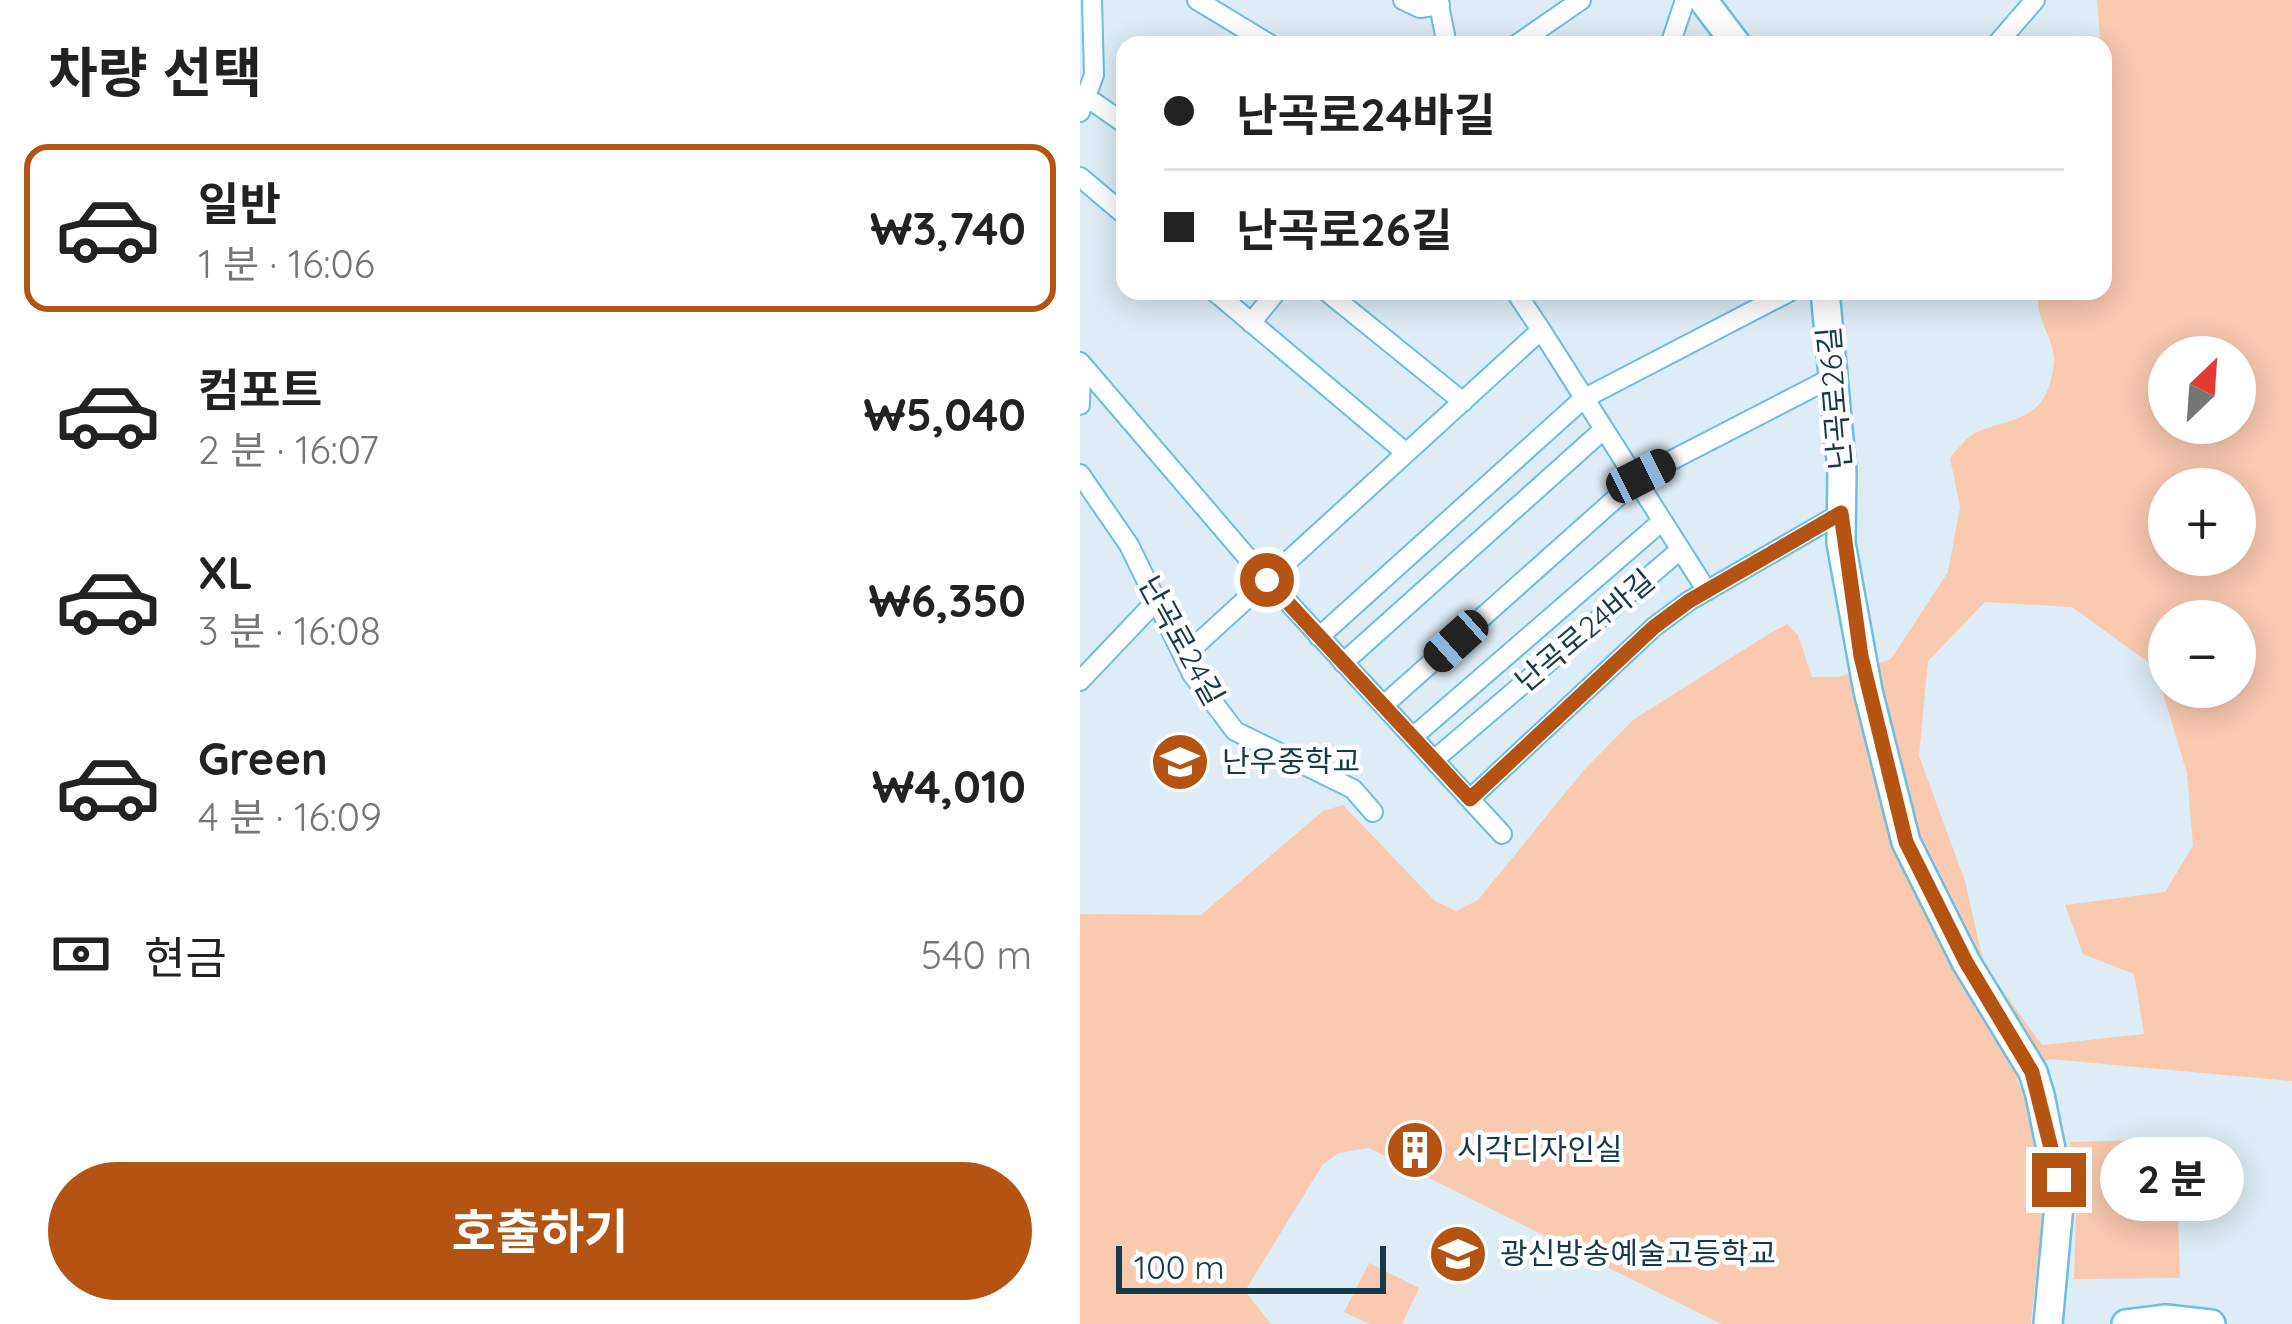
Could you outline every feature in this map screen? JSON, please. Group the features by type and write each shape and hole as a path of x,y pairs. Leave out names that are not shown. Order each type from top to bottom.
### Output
{"street":[{"path":"1092,0 1094,75 1084,105 1116,120"},
{"path":"1197,0 1256,36"},
{"path":"1402,0 1420,8 1439,2 1446,36"},
{"path":"1529,36 1581,0"},
{"path":"1673,36 1685,0"},
{"path":"1702,0 1730,36"},
{"path":"2004,36 2035,0"},
{"path":"1080,177 1116,207"},
{"path":"1224,300 1406,453"},
{"path":"1251,323 1270,300"},
{"path":"1337,300 1463,402"},
{"path":"1521,300 1660,522"},
{"name":"난곡로26길","path":"1583,399 1774,300"},
{"name":"난곡로26길","path":"1826,300 1841,513 1861,656 1906,842 1966,962 2032,1072 2040,1095 2060,1194 2048,1324"},
{"path":"1184,656 1541,330"},
{"path":"1080,362 1080,405"},
{"path":"1080,362 1267,580 1502,834"},
{"path":"1385,704 1634,482 1833,376"},
{"path":"1319,637 1583,399"},
{"path":"1342,663 1603,430"},
{"name":"난곡로24길","path":"1080,474 1129,544 1207,698 1234,730 1353,789 1373,812"},
{"path":"1470,799 1654,627 1841,513"},
{"name":"난곡로24바길","path":"1414,736 1660,522 1680,550 1435,759"},
{"path":"1680,550 1707,591"},
{"path":"1080,681 1157,600"},
{"path":"2126,1324 2166,1319 2211,1324"}],"shaded area":[{"path":"2097,0 2292,0 2292,1081 2049,1059 2017,1079 2030,1112 2042,1172 2031,1324 1721,1324 1369,1148 1339,1153 1323,1164 1245,1291 1271,1324 1080,1324 1080,914 1201,915 1323,811 1343,805 1435,901 1456,911 1478,900 1584,770 1633,720 1767,635 1787,624 1798,635 1812,677 1839,677 1891,659 1948,572 1960,507 1950,458 1973,434 2028,414 2045,396 2054,354 2038,300 2112,300 2112,36 2100,36","holes":["2148,600 2256,600 2256,708 2167,708 2187,773 2193,846 2165,892 2065,905 2083,954 2134,974 2144,1034 2042,1045 1984,965 1965,881 1919,756 1928,661 1985,602 2072,607 2148,662"]},
{"path":"2153,1140 2176,1156 2180,1278 2074,1279 2077,1180 2070,1142"},
{"path":"1369,1263 1419,1288 1402,1324 1369,1324 1344,1312"}],"place":[{"name":"난우중학교","path":"1180,762"},
{"name":"시각디자인실","path":"1415,1150"},
{"name":"광신방송예술고등학교","path":"1458,1254"}],"route":[{"path":"1267,580 1470,799 1654,627 1689,601 1841,513 1841,543 1868,692 1906,842 1966,962 2032,1072 2059,1180"}]}
